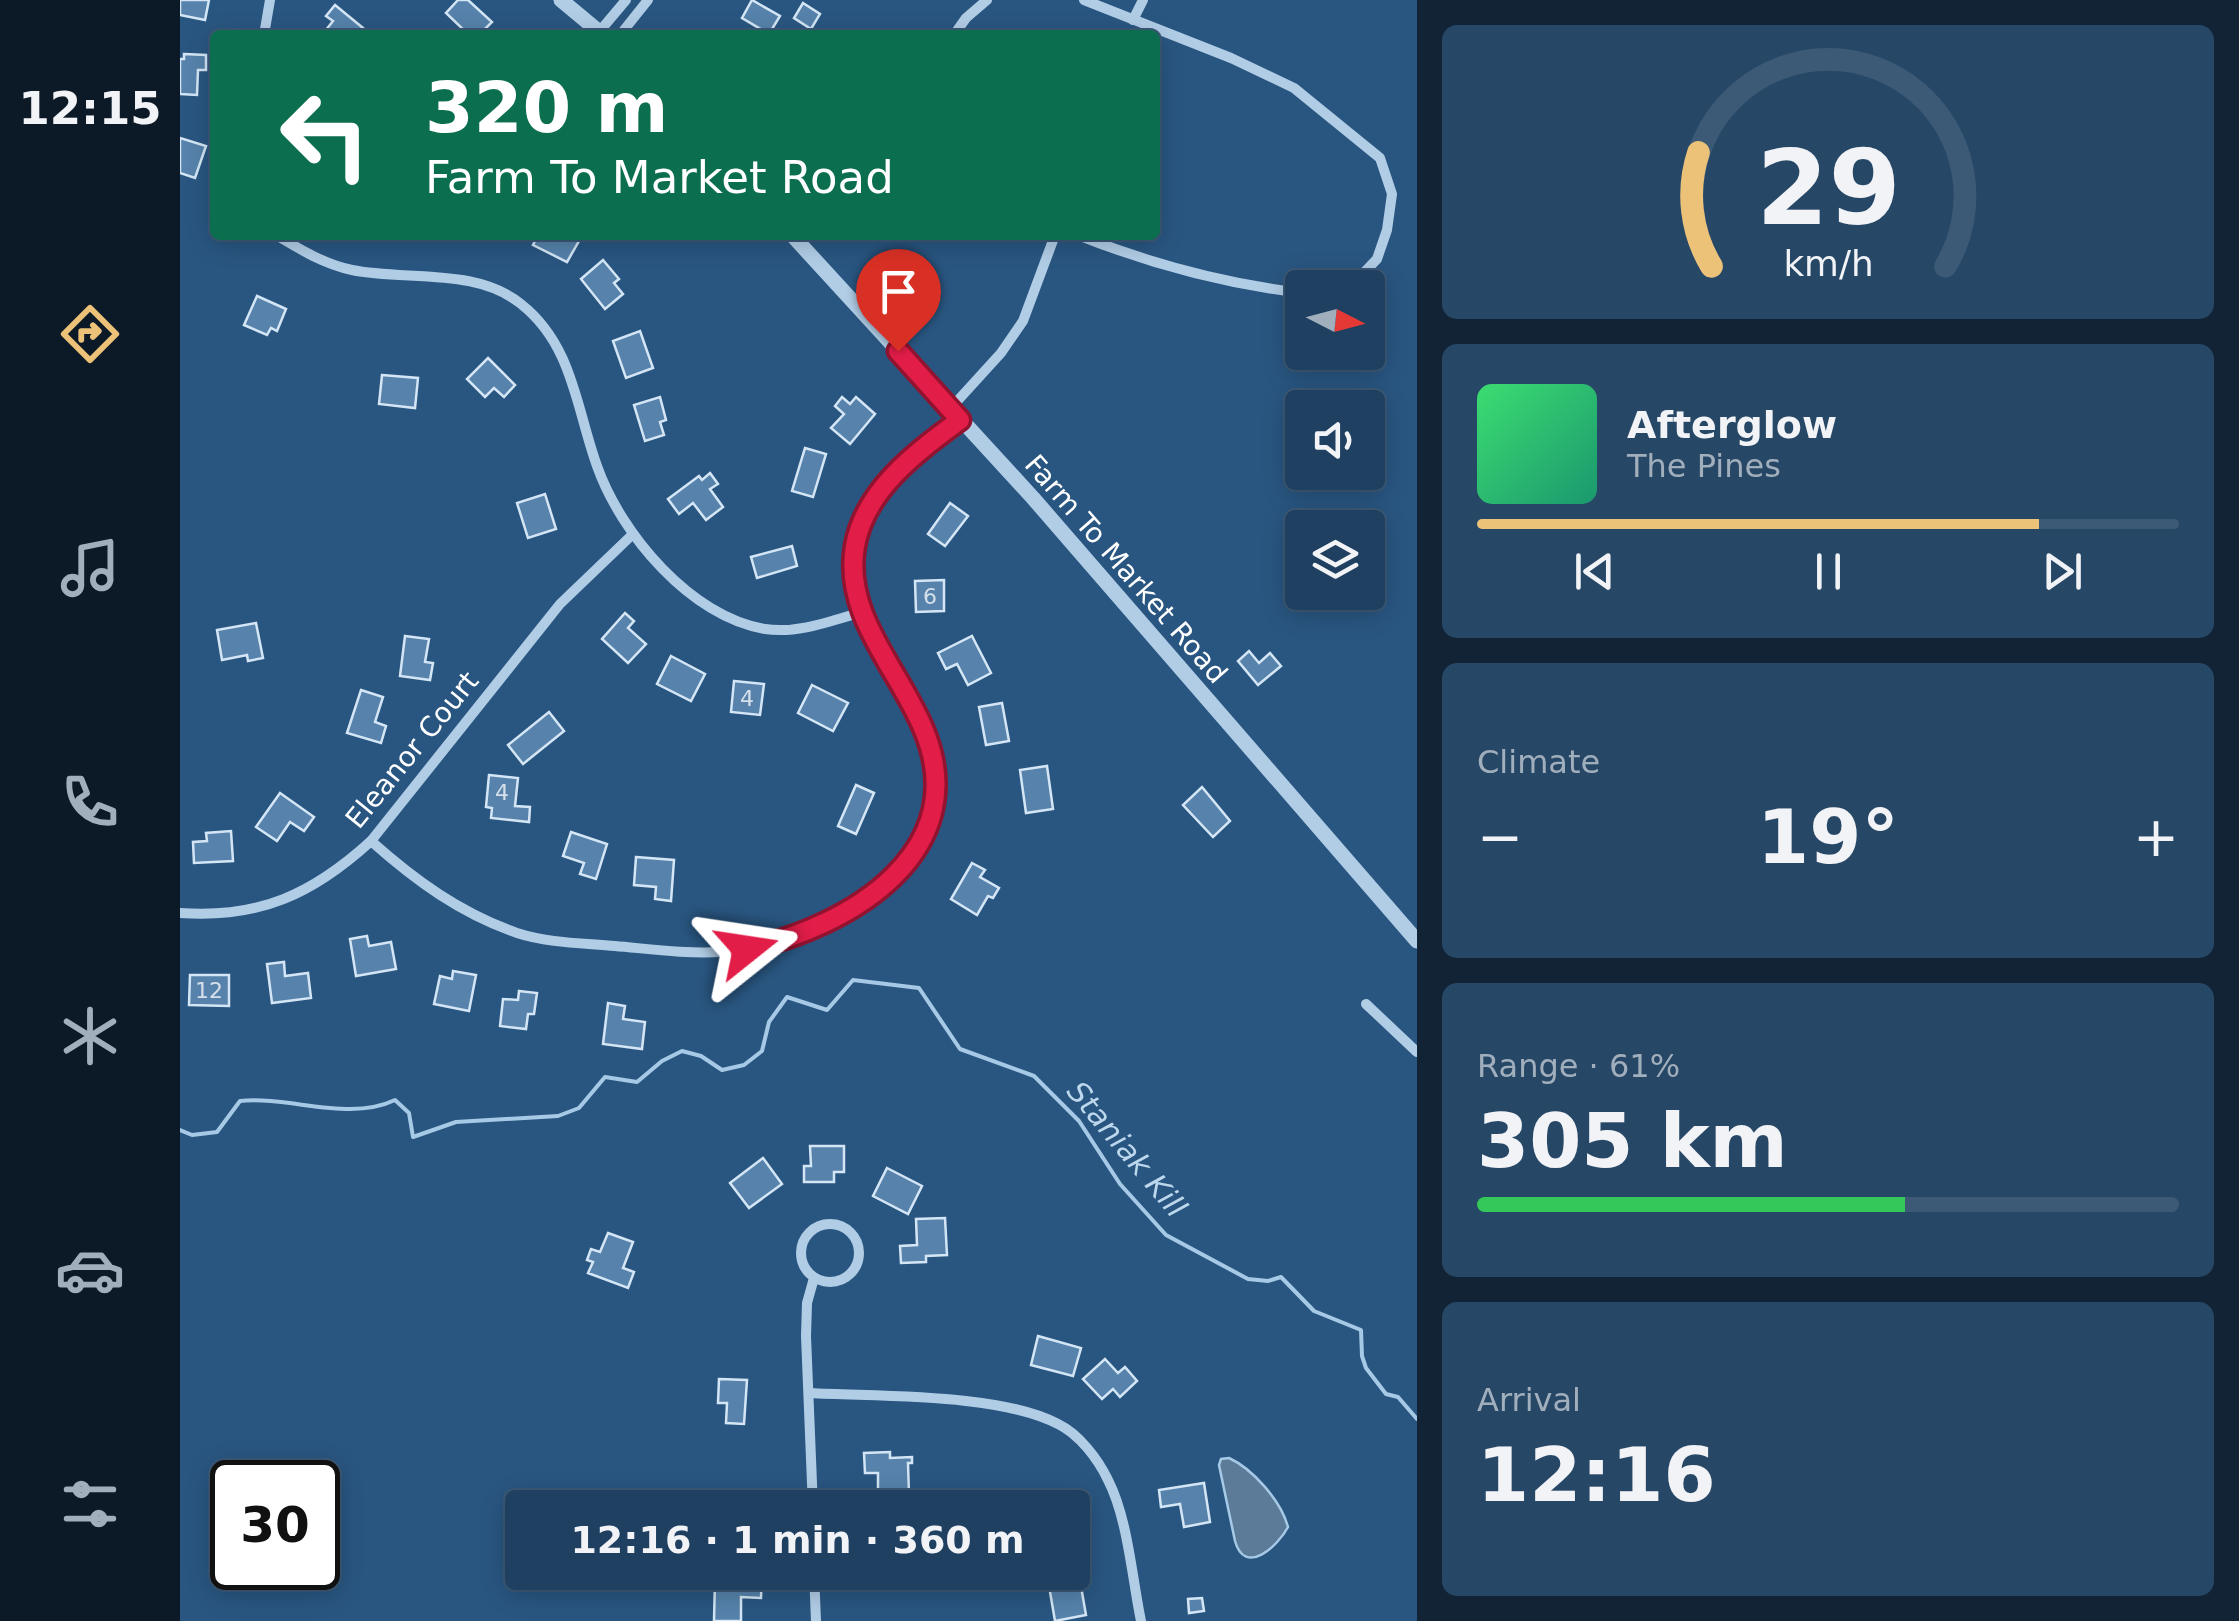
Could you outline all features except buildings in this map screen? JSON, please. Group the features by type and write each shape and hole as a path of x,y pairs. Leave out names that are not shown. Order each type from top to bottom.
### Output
{"street":[{"path":"265,30 270,0"},
{"path":"561,0 596,30"},
{"path":"604,30 626,0"},
{"path":"624,30 648,0"},
{"path":"958,30 987,0"},
{"path":"1084,0 1160,30"},
{"path":"1134,20 1144,0"},
{"path":"1160,30 1294,88 1380,158 1392,194 1378,259 1367,270"},
{"path":"286,240 336,266 472,283 520,302 560,350 597,467 614,504 633,534 683,588 747,624 779,630 862,612"},
{"name":"Farm To Market Road","path":"797,240 1032,498 1416,940"},
{"path":"370,841 445,900 496,925 538,938 723,952 771,944 836,919 875,894 910,860 931,817 933,767 923,728 862,612 854,586 855,546 871,505 900,469 955,414 1023,321 1053,240"},
{"path":"1090,240 1117,251 1285,290"},
{"name":"Eleanor Court","path":"180,913 232,912 290,898 345,865 370,841 560,604 633,534"},
{"path":"1366,1004 1416,1052"},
{"path":"822,1225 849,1231 859,1247 856,1267 833,1283 814,1278 807,1272 801,1254 806,1236 822,1225"},
{"path":"812,1490 807,1303 814,1278"},
{"path":"810,1393 1004,1406 1062,1425 1078,1439 1109,1481 1141,1621"},
{"path":"815,1590 816,1621"}],"water":[{"path":"1229,1458 1265,1487 1288,1527 1262,1555 1246,1557 1235,1541 1219,1465 1221,1459"}],"waterway":[{"name":"Staniak Kill","path":"180,1130 192,1135 217,1132 240,1101 259,1100 339,1109 377,1106 395,1100 409,1113 413,1137 456,1122 558,1116 579,1108 605,1077 637,1082 662,1061 682,1051 701,1056 722,1070 744,1065 762,1051 769,1022 787,997 827,1010 853,980 919,988 960,1049 1034,1076 1079,1121 1120,1184 1166,1235 1248,1279 1268,1281 1281,1277 1314,1311 1361,1330 1366,1368 1386,1394 1398,1397 1417,1419"}],"route":[{"path":"747,949 794,937 836,919 875,894 910,860 931,817 933,767 923,728 869,630 854,586 855,546 871,505 900,469 960,420 898,351"}]}
